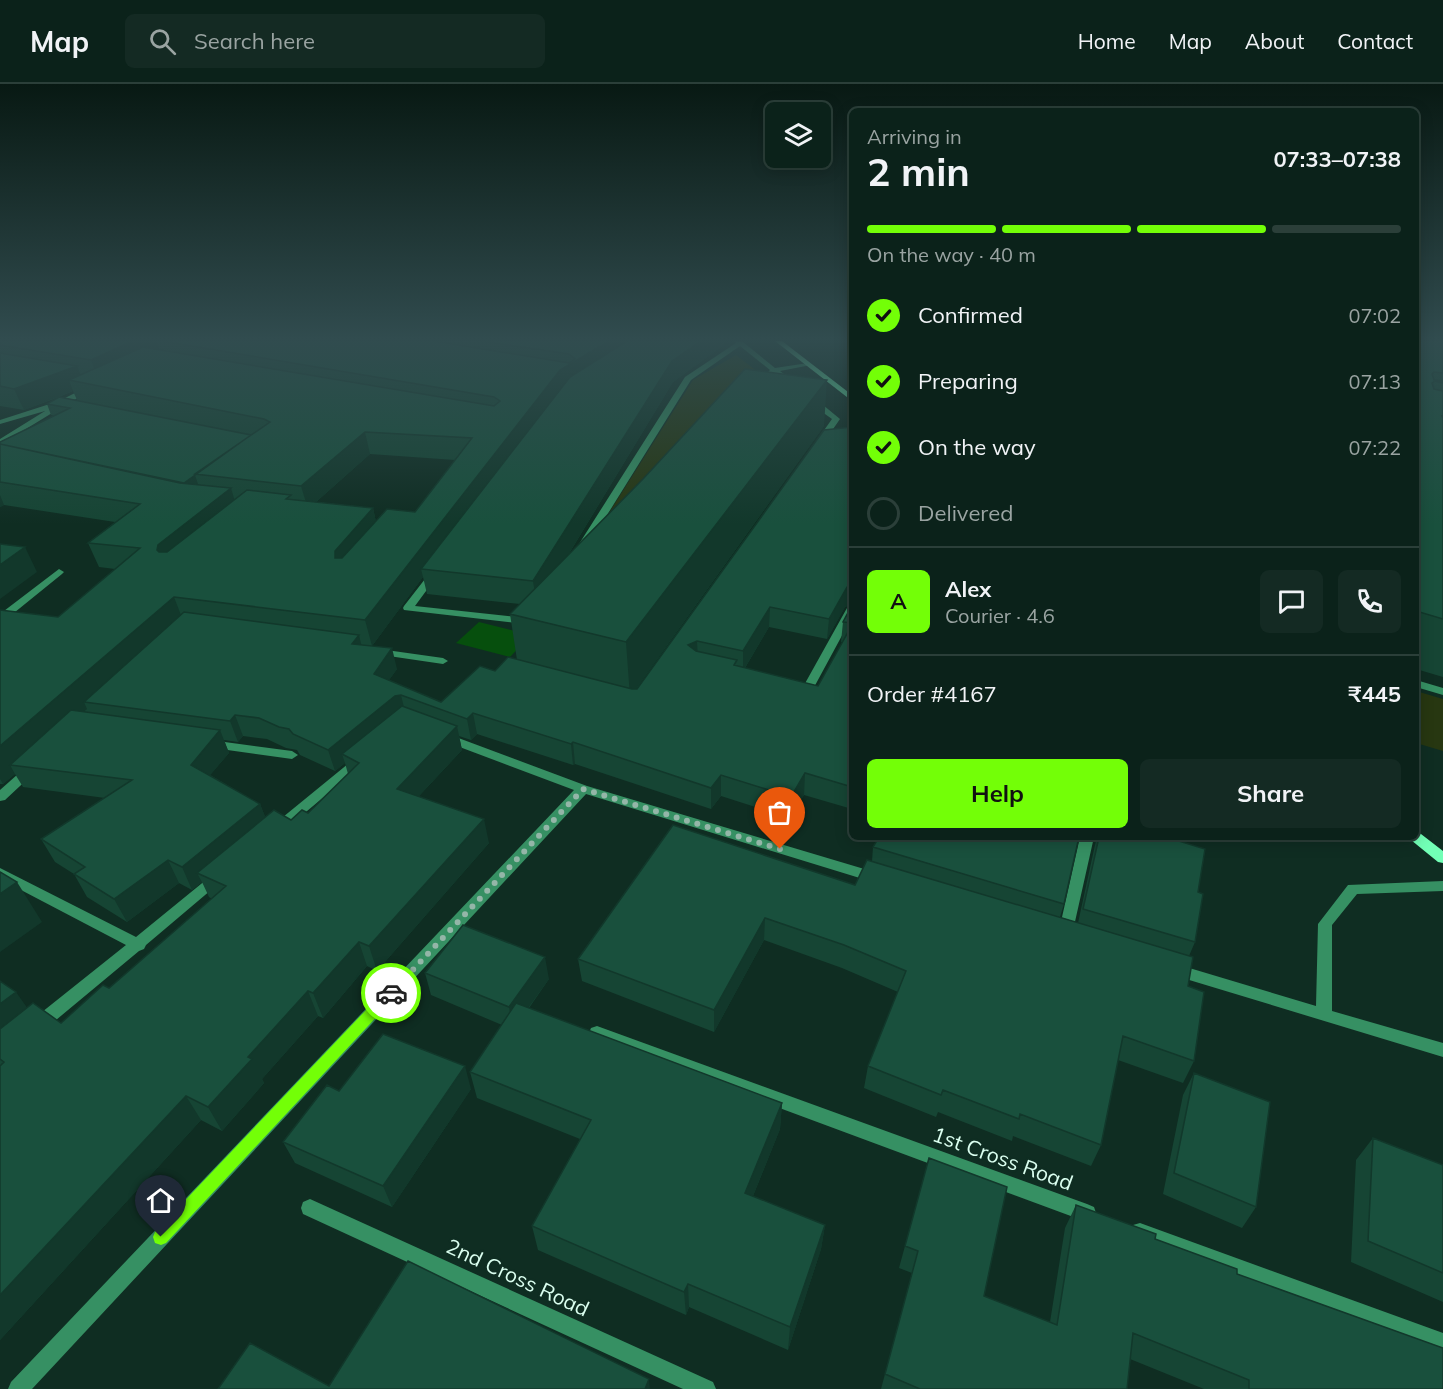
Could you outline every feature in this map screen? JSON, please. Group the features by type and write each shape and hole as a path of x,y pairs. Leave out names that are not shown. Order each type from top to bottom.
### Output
{"main road":[{"path":"1419,839 1443,858"}],"street":[{"path":"577,554 673,402"},
{"path":"815,402 836,419 816,447"},
{"path":"0,422 62,403 74,405"},
{"path":"0,443 62,403"},
{"path":"443,561 408,608 534,622"},
{"path":"0,619 59,572"},
{"path":"784,686 806,691 849,613"},
{"path":"362,650 443,661"},
{"path":"1419,684 1443,692"},
{"path":"435,733 583,789 886,881"},
{"path":"202,743 292,755"},
{"path":"267,837 368,753"},
{"path":"0,797 43,758"},
{"path":"18,1389 583,789"},
{"path":"1065,936 1086,840"},
{"path":"28,1033 139,945 230,868"},
{"path":"0,873 139,945"},
{"path":"1324,1015 1325,924 1353,889 1443,886"},
{"path":"1167,967 1443,1050"},
{"name":"1st Cross Road","path":"581,1028 1443,1343"},
{"name":"2nd Cross Road","path":"310,1208 706,1389"}],"shaded area":[{"path":"679,402 740,402 538,625"},
{"path":"479,622 531,635 510,657 456,643"},
{"path":"1419,692 1443,699 1443,751 1419,744"}],"building":[{"path":"51,402 84,402 251,435 184,483 0,444 70,408 47,404"},
{"path":"178,402 470,402 494,406 499,402 535,402 365,620 174,597 0,746 0,610 58,617 140,548 88,543 140,504 0,482 0,444 180,483 231,488 158,545 159,552 167,552 247,490 291,495 286,499 373,508 335,551 335,558 342,558 387,509 415,512 472,438 365,432 301,486 195,474 270,422"},
{"path":"551,402 646,402 533,581 421,569"},
{"path":"714,402 810,402 626,642 510,614 643,479"},
{"path":"1419,402 1443,402 1443,619 1419,612"},
{"path":"849,427 849,586 829,619 770,607 743,651 697,641 688,645 696,651 737,660 734,665 818,686 849,630 849,786 805,773 791,797 721,775 711,788 573,742 571,744 473,713 467,719 401,695 395,696 328,750 293,734 289,729 259,718 235,715 230,721 84,702 184,612 359,635 352,644 392,648 374,674 441,702 480,666 495,671 508,657 637,689 824,430"},
{"path":"0,544 25,547 0,565"},
{"path":"849,611 849,623 843,622"},
{"path":"402,706 457,726 397,789 484,819 369,946 359,942 313,993 308,991 248,1057 252,1059 208,1107 186,1096 0,1295 0,1066 4,1062 0,1059 0,1029 33,1003 61,1023 103,985 109,988 226,886 197,873 274,810 291,820 302,810 308,813 359,763 342,754"},
{"path":"71,710 220,730 191,765 260,804 182,867 168,860 114,899 74,874 85,867 41,839 132,780 10,765"},
{"path":"673,825 855,885 867,860 1193,957 1188,986 1204,992 1194,1061 1123,1036 1101,1145 1020,1114 1019,1119 943,1090 941,1095 868,1066 906,971 844,945 765,918 714,1010 578,959"},
{"path":"877,840 1078,840 1064,904 873,847"},
{"path":"1098,840 1176,840 1205,849 1198,892 1203,894 1195,942 1083,909"},
{"path":"0,872 17,882 0,894"},
{"path":"463,925 545,957 509,1007 425,973"},
{"path":"0,981 16,992 0,1004"},
{"path":"516,1003 782,1103 745,1193 825,1225 790,1327 688,1284 684,1292 532,1226 591,1120 470,1072"},
{"path":"383,1034 465,1066 383,1186 283,1142 327,1085 339,1091"},
{"path":"1194,1073 1270,1102 1256,1207 1174,1173"},
{"path":"1373,1138 1443,1165 1443,1273 1368,1241"},
{"path":"929,1158 1007,1187 984,1296 1057,1325 1076,1205 1156,1234 1155,1239 1237,1269 1237,1274 1443,1348 1443,1389 1249,1389 1249,1380 1133,1333 1127,1389 920,1389 885,1374 918,1251 905,1246"},
{"path":"408,1261 649,1379 645,1389 218,1389 250,1343 329,1386"}],"way so far":[{"path":"391,993 583,789 780,849"}],"route":[{"path":"161,1237 391,993"}]}
